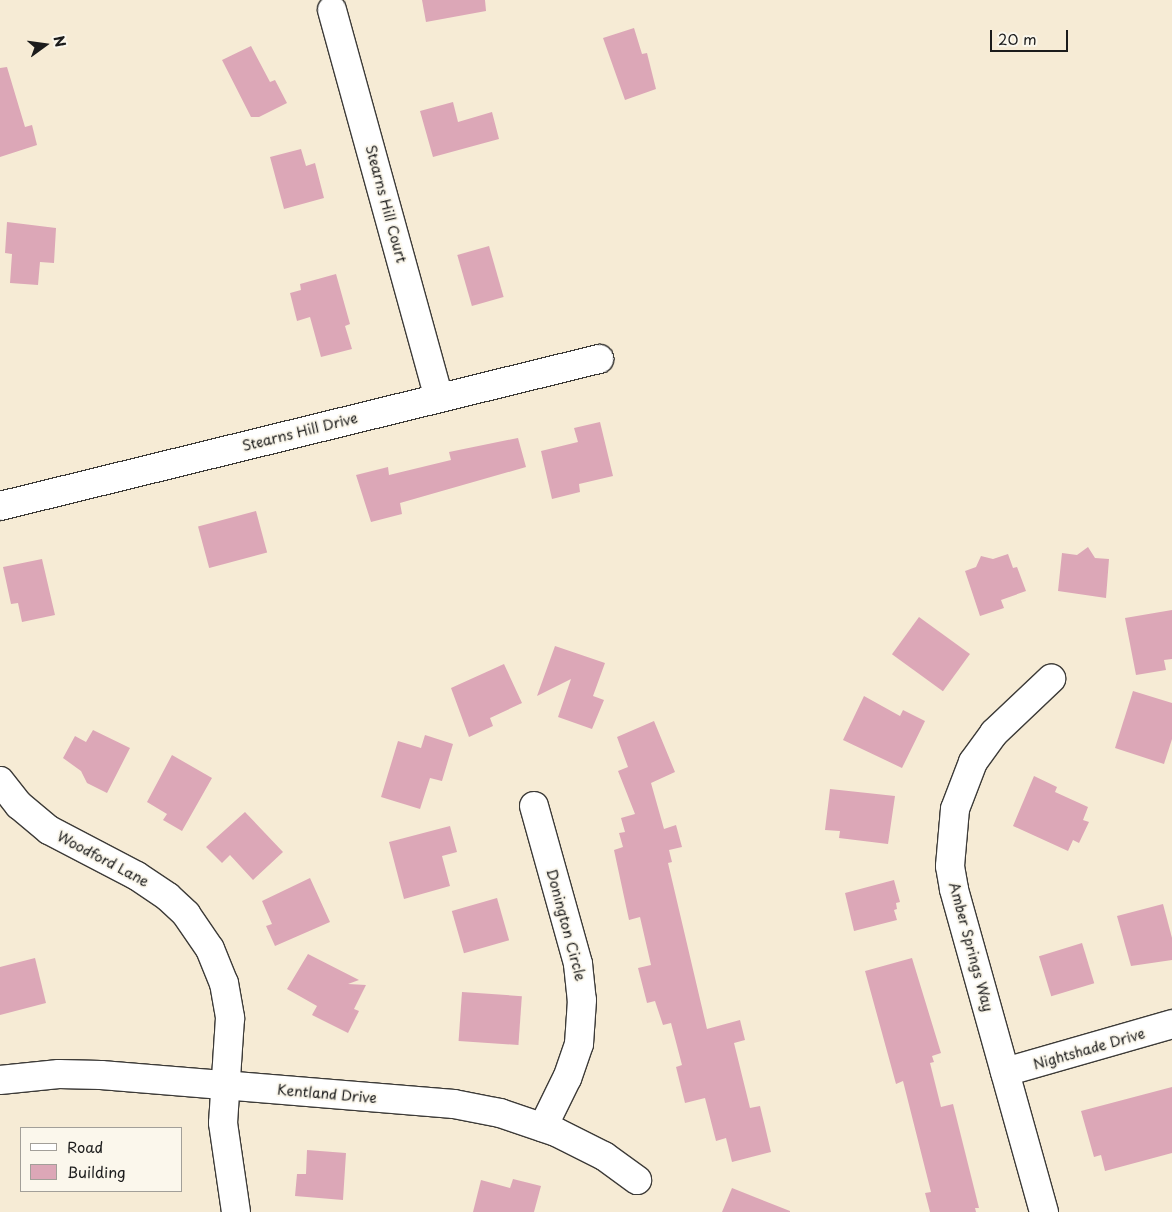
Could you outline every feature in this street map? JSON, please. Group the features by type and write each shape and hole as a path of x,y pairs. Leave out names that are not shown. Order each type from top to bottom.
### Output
{"street":[{"name":"Stearns Hill Court","path":"332,10 439,398"},
{"name":"Stearns Hill Drive","path":"0,506 599,359"},
{"name":"Amber Springs Way","path":"1044,1212 954,888 950,866 952,830 964,781 979,753 994,733 1051,679"},
{"name":"Woodford Lane","path":"0,781 18,806 43,826 155,887 180,908 200,933 218,966 229,1002 224,1132 236,1212"},
{"name":"Donington Circle","path":"534,806 578,963 582,1000 579,1044 567,1078 543,1127"},
{"name":"Nightshade Drive","path":"1005,1072 1172,1024"},
{"name":"Kentland Drive","path":"0,1080 79,1074 454,1104 500,1113 543,1127 604,1156 637,1180"}],"building":[{"path":"422,0 485,0 486,11 426,22"},
{"path":"634,28 642,54 647,53 656,89 625,100 603,38"},
{"path":"251,46 270,82 275,80 287,103 259,117 251,117 222,60"},
{"path":"7,67 25,127 32,125 37,145 0,157 0,68"},
{"path":"453,102 458,122 492,112 499,139 433,157 420,111"},
{"path":"301,149 306,166 315,163 324,198 284,209 270,157"},
{"path":"7,222 56,228 54,263 40,262 38,285 10,283 12,254 5,253"},
{"path":"489,246 504,297 472,306 457,255"},
{"path":"336,274 350,324 345,326 352,349 321,357 310,317 297,321 290,293 301,290 300,284"},
{"path":"600,422 613,476 579,484 580,492 552,499 541,451 578,442 574,428"},
{"path":"518,438 526,467 400,503 402,514 371,522 356,475 388,467 389,475 451,460 449,452"},
{"path":"256,511 267,553 209,568 198,527"},
{"path":"1088,547 1095,558 1109,559 1106,598 1058,591 1062,553 1077,555"},
{"path":"1008,554 1013,568 1017,567 1026,591 1001,600 1004,608 980,616 965,571 976,567 981,556 993,559"},
{"path":"42,559 55,615 22,622 18,603 11,604 3,567"},
{"path":"1172,610 1172,659 1164,660 1166,670 1136,675 1125,618"},
{"path":"919,617 970,654 943,691 892,654"},
{"path":"555,646 605,663 593,696 604,700 592,729 558,717 571,679 537,696"},
{"path":"504,664 522,703 490,718 493,726 469,737 451,688"},
{"path":"1133,691 1172,703 1172,739 1164,764 1115,748"},
{"path":"864,696 900,716 903,710 925,721 902,768 843,740"},
{"path":"654,721 675,772 651,783 664,829 676,825 682,847 669,850 672,862 668,863 707,1029 740,1020 745,1040 734,1043 750,1108 760,1106 771,1152 732,1162 726,1138 716,1141 705,1098 685,1103 676,1067 682,1065 671,1023 663,1025 655,1001 647,1003 638,968 651,965 640,917 629,920 614,850 623,847 619,833 625,832 621,818 635,814 618,771 628,767 617,737"},
{"path":"93,730 130,748 107,793 87,783 81,771 63,758 75,736 86,742"},
{"path":"425,735 453,744 442,781 430,778 420,809 381,797 398,741 421,748"},
{"path":"172,755 212,778 182,831 163,820 167,814 147,802"},
{"path":"1034,776 1057,787 1055,792 1088,807 1083,820 1089,822 1079,843 1073,840 1068,851 1013,826"},
{"path":"830,789 895,796 888,844 839,838 840,831 825,830"},
{"path":"245,812 283,852 253,880 230,855 222,863 206,847"},
{"path":"450,826 457,852 442,856 450,886 404,899 389,842"},
{"path":"310,878 330,922 275,946 266,926 272,924 262,901"},
{"path":"894,880 900,902 896,903 897,909 894,910 897,920 854,931 845,893"},
{"path":"497,898 509,940 464,953 452,911"},
{"path":"1163,904 1172,938 1172,960 1131,966 1117,916"},
{"path":"1082,943 1094,983 1051,996 1039,956"},
{"path":"308,954 359,980 348,984 366,985 354,1009 359,1011 348,1033 312,1015 317,1006 287,989"},
{"path":"35,958 46,1003 0,1015 0,967"},
{"path":"912,958 941,1053 932,1056 934,1062 930,1063 941,1107 953,1104 979,1208 975,1208 976,1212 930,1212 925,1193 931,1192 903,1081 896,1084 865,971"},
{"path":"462,992 522,996 518,1045 459,1041"},
{"path":"1172,1087 1172,1153 1105,1171 1101,1155 1094,1157 1081,1111"},
{"path":"307,1150 346,1153 343,1200 295,1196 297,1174 306,1174"},
{"path":"513,1179 541,1186 534,1212 473,1212 481,1180 510,1188"},
{"path":"732,1188 790,1211 790,1212 722,1212"}]}
